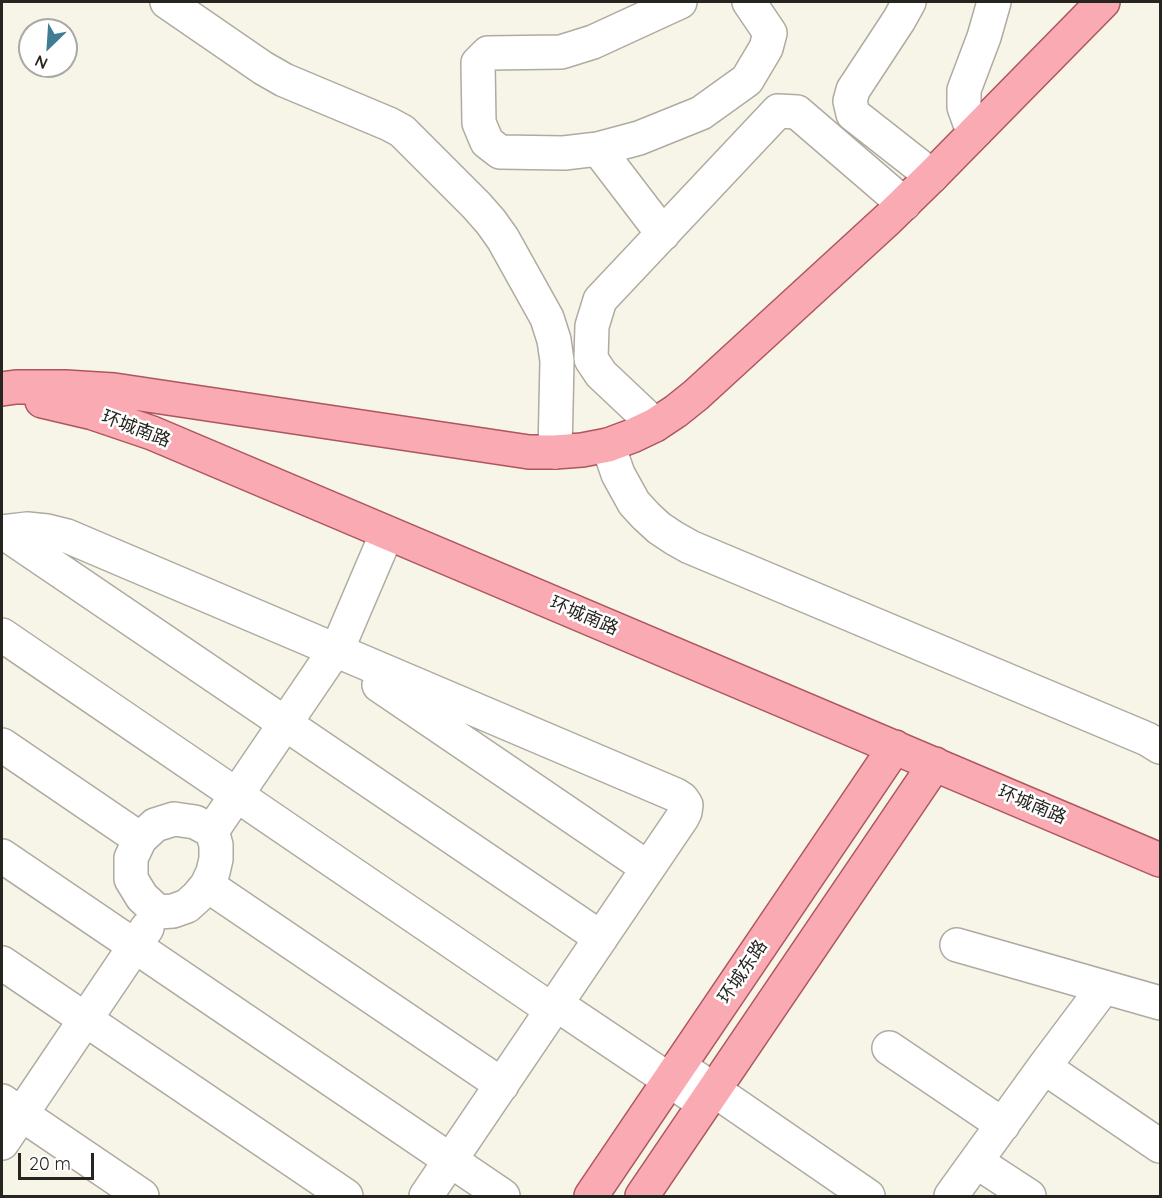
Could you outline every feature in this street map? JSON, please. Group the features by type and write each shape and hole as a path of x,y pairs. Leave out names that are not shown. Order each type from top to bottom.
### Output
{"main road":[{"path":"2,389 65,387 114,390 529,452 582,450 608,445 655,425 696,395 904,204 1103,2"},
{"name":"环城南路","path":"2,395 63,405 152,434 1161,860"},
{"path":"152,434 142,424 142,411 149,400 162,396"},
{"name":"环城东路","path":"591,1197 895,747"},
{"path":"642,1197 935,764"}],"street":[{"path":"167,2 284,81 402,131 491,222 547,318 554,340 557,361 555,452"},
{"path":"680,2 593,42 561,52 488,53 478,63 479,123 487,142 500,152 564,153 598,149 639,138 700,113 747,80 766,48 770,33 750,2"},
{"path":"909,2 853,90 850,101 853,114 932,176"},
{"path":"976,131 969,122 964,107 964,90 984,37 994,2"},
{"path":"747,80 778,111 796,112 904,204"},
{"path":"655,425 601,374 591,359 592,326 600,300 778,111"},
{"path":"598,149 663,234"},
{"path":"608,445 618,474 634,502 659,528 690,547 1147,739 1161,747"},
{"path":"2,532 27,529 67,536 682,799 686,805 685,812 648,868 426,1197"},
{"path":"2,532 601,938"},
{"path":"212,831 334,652 387,533"},
{"path":"2,635 554,1007 674,1073 868,1197"},
{"path":"334,652 648,868"},
{"path":"2,745 140,839"},
{"path":"174,819 195,822 212,831 216,845 216,859 207,885 187,906 173,911 158,912 142,897 131,879 131,858 140,839 155,825 174,819"},
{"path":"2,856 503,1197"},
{"path":"207,885 501,1085"},
{"path":"2,1143 11,1108 85,1019 158,912"},
{"path":"957,945 1161,1003"},
{"path":"2,963 346,1197"},
{"path":"951,1197 1104,987"},
{"path":"889,1048 1003,1125"},
{"path":"1044,1067 1161,1146"},
{"path":"11,1108 142,1197"},
{"path":"976,1162 1029,1197"}]}
